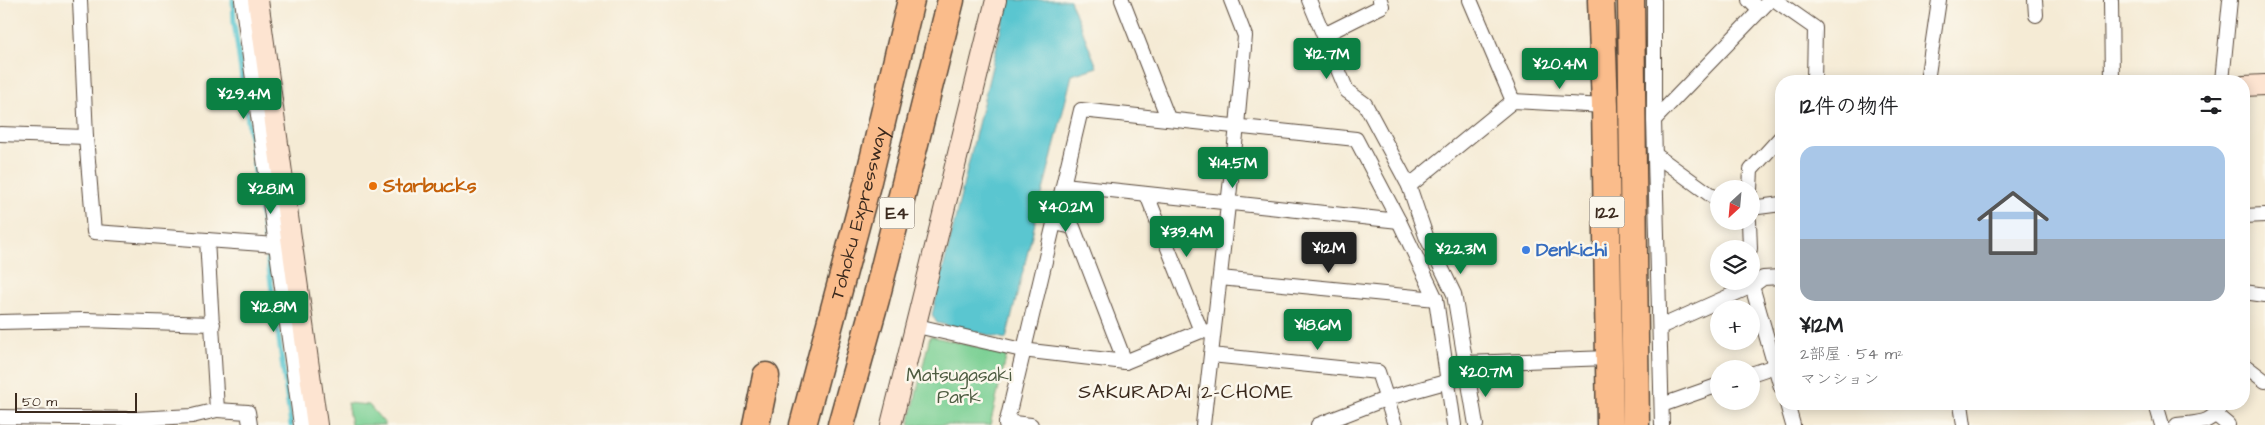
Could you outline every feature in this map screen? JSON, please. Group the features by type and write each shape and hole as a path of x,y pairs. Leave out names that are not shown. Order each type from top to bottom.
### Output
{"highway":[{"name":"Tohoku Expressway","path":"803,425 868,181 911,0"},
{"name":"Tohoku Expressway","path":"841,425 876,299 951,0"},
{"name":"122","path":"1601,0 1605,106 1610,425"},
{"name":"122","path":"1631,0 1636,425"},
{"path":"756,425 766,376"}],"street":[{"path":"80,0 86,137 94,232 277,245"},
{"path":"242,0 301,425"},
{"path":"258,0 317,425"},
{"path":"891,425 996,0"},
{"path":"1122,0 1168,118"},
{"path":"1207,331 1220,278 1245,36 1231,0"},
{"path":"1309,0 1347,90 1365,104 1409,186 1426,236 1454,294 1476,425"},
{"path":"1324,35 1382,6 1380,0"},
{"path":"1470,0 1513,101"},
{"path":"1654,0 1654,120 1657,156 1662,425"},
{"path":"1749,0 1759,10"},
{"path":"1654,120 1770,0"},
{"path":"1774,0 1815,28 1814,75"},
{"path":"1928,75 1939,0"},
{"path":"2035,0 2036,15"},
{"path":"2111,0 2112,75"},
{"path":"2223,75 2230,0"},
{"path":"2250,86 2265,85"},
{"path":"1409,186 1513,101 1605,106"},
{"path":"1031,425 1006,424 1022,350 1081,110 1356,139 1399,221 1436,299 1454,425"},
{"path":"0,134 86,137"},
{"path":"1750,180 1751,170 1775,143"},
{"path":"1657,156 1710,194"},
{"path":"1064,185 1399,221"},
{"path":"1146,195 1207,331 1211,355 1203,425"},
{"path":"1760,207 1775,205"},
{"path":"2250,216 2265,215"},
{"path":"1054,223 1073,228 1125,362"},
{"path":"207,240 217,410"},
{"path":"1760,279 1775,277"},
{"path":"1220,278 1436,299"},
{"path":"1660,327 1735,290"},
{"path":"1753,290 1775,366 1760,371"},
{"path":"2250,293 2265,295"},
{"path":"0,322 84,320 213,324"},
{"path":"917,326 1022,350 1125,362 1207,331"},
{"path":"1211,355 1378,372 1388,398 1395,425"},
{"path":"1318,425 1388,398 1447,381 1466,369 1609,358"},
{"path":"2250,370 2265,381"},
{"path":"1662,405 1710,389"},
{"path":"0,417 135,419 192,416 217,410 248,412 250,425"},
{"path":"1789,410 1793,425"},
{"path":"1962,410 1964,425"},
{"path":"2158,410 2162,425"},
{"path":"2177,425 2209,421 2220,410 2228,425"}],"green space":[{"name":"Matsugasaki Park","path":"930,336 1007,354 990,425 909,425"},
{"path":"347,403 369,405 386,425 351,425"}],"water":[{"path":"1008,0 1070,0 1097,67 1072,75 1006,339 937,323 932,315"}],"waterway":[{"path":"233,0 234,22 291,425"}],"place":[{"name":"Starbucks","path":"373,186"},
{"name":"Denkichi","path":"1526,250"}],"district":[{"name":"SAKURADAI 2-CHOME","path":"1186,392"}]}
